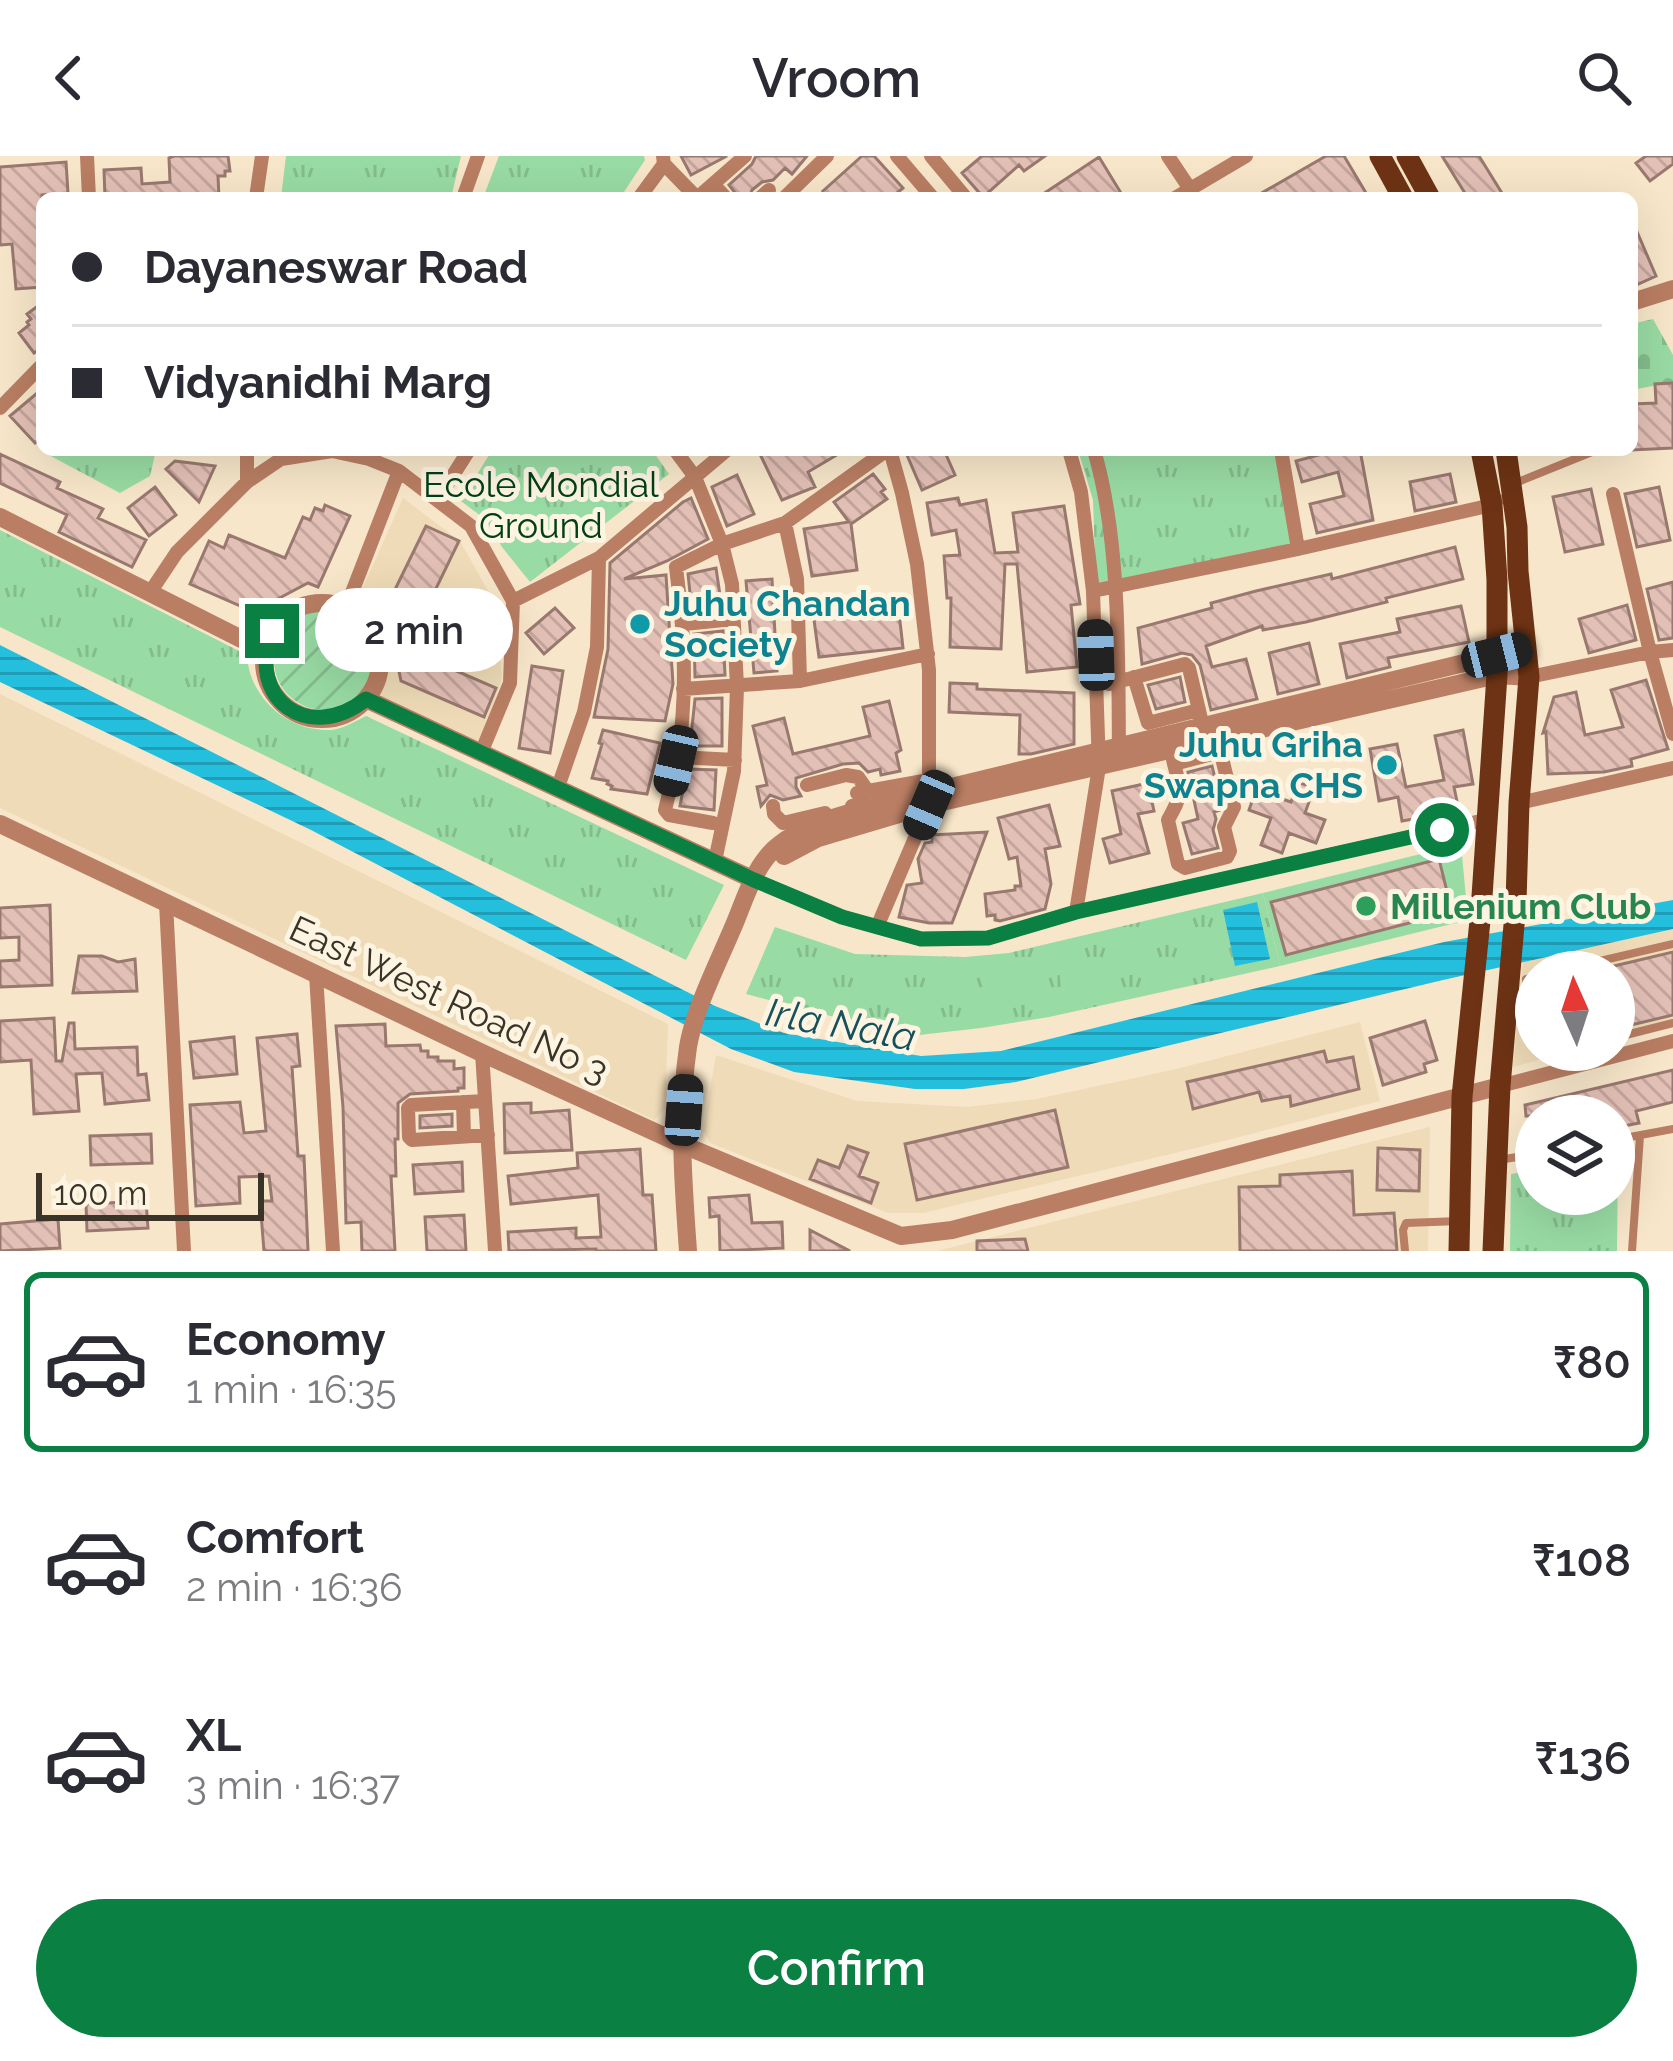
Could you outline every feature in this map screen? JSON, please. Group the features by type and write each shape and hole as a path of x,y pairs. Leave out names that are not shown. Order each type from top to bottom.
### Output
{"main road":[{"path":"1380,156 1400,192"},
{"path":"1406,156 1427,192"},
{"path":"1459,1251 1462,1097 1481,910 1497,665 1492,506 1481,456"},
{"path":"1492,1251 1528,677 1506,456"}],"street":[{"path":"87,156 88,192"},
{"path":"257,192 262,156"},
{"path":"465,192 478,156"},
{"path":"704,192 745,156"},
{"path":"774,192 827,156"},
{"path":"897,156 928,192"},
{"path":"1168,156 1193,192"},
{"path":"1195,192 1246,156"},
{"path":"917,178 936,158 962,192"},
{"path":"643,192 663,160 692,192"},
{"path":"713,184 721,192"},
{"path":"1638,300 1673,289"},
{"path":"0,408 36,371"},
{"path":"247,456 247,482"},
{"path":"151,591 177,551 247,482 281,459 300,456"},
{"path":"373,456 470,526 513,601 510,683 482,753"},
{"path":"438,500 466,456"},
{"path":"679,456 695,477 722,544 732,584 738,751 715,861"},
{"path":"513,601 598,558 720,456"},
{"path":"713,823 667,813 683,689 684,624 676,567 722,544 785,523 880,456"},
{"path":"877,927 929,792 928,654 916,564 891,456"},
{"path":"1071,456 1081,492 1094,591 1096,687 1109,757"},
{"path":"1076,912 1109,757 1117,682 1105,487 1096,456"},
{"path":"1282,456 1298,549"},
{"path":"346,608 399,471"},
{"path":"1094,591 1492,506 1512,484"},
{"path":"1613,494 1673,734"},
{"path":"0,517 265,650"},
{"path":"785,523 796,579 800,681"},
{"path":"556,790 584,712 597,647 598,558"},
{"path":"326,603 362,618 373,632 380,667 376,684 351,711 334,718 315,718 281,702 264,669 265,650 272,631 286,615 305,605 326,603"},
{"path":"684,624 734,619"},
{"path":"1173,757 1497,665 1526,648"},
{"path":"1134,677 1148,723 1201,718 1497,665 1528,677 1673,650"},
{"path":"683,689 861,677 928,654"},
{"path":"1096,687 1185,664 1190,668 1201,718"},
{"path":"366,699 754,880 842,917 921,939 988,938 1076,912 1485,820"},
{"path":"1109,757 1201,718"},
{"path":"678,754 738,751"},
{"path":"786,831 929,792 1109,757 1216,753 1221,754 1234,807 1224,827 1227,857 1185,868 1178,864 1168,826 1182,795 1173,757"},
{"path":"1519,803 1673,768"},
{"path":"688,1251 681,1144 689,1043 711,981 754,880 786,831 865,798 862,780 852,776 807,784"},
{"path":"861,792 929,792"},
{"path":"754,880 798,847 929,792"},
{"path":"773,806 786,831"},
{"name":"East West Road No 3","path":"0,824 482,1053 901,1244 1500,1086"},
{"path":"166,903 184,1251"},
{"path":"316,974 333,1251"},
{"path":"1635,1051 1673,1041"},
{"path":"482,1053 495,1251"},
{"path":"1500,1086 1558,1071"},
{"path":"485,1101 409,1106 409,1137 488,1135"},
{"path":"463,1102 464,1136"}],"lane":[{"path":"1512,484 1582,456"},
{"path":"1635,953 1673,944"},
{"path":"1508,998 1515,996"},
{"path":"1635,1033 1673,1023"},
{"path":"1635,1137 1673,1129"},
{"path":"1632,1251 1640,1136"},
{"path":"1496,1161 1515,1158"},
{"path":"1405,1251 1406,1223 1459,1221"}],"shaded area":[{"path":"403,498 460,541 496,605 502,677 482,742 378,702 388,655 381,627 355,605"},
{"path":"0,694 668,1024 665,1109 654,1120 0,808"},
{"path":"1673,929 1673,1024 1635,1034 1635,951 1573,951"},
{"path":"1360,1022 1380,1101 923,1213 888,1213 710,1143 703,1130 716,1055 857,1101 967,1107 1037,1099 1176,1069"},
{"path":"1430,1127 1428,1251 937,1251"}],"green space":[{"path":"286,156 461,156 452,192 282,192"},
{"path":"499,156 644,156 645,160 624,192 485,192"},
{"path":"1653,319 1673,355 1673,382 1638,389 1638,323"},
{"path":"51,456 155,456 150,476 120,493"},
{"name":"Ecole Mondial Ground","path":"488,456 656,456 669,474 530,582 486,520 461,501"},
{"path":"1080,456 1277,456 1294,546 1096,587 1093,500"},
{"path":"0,530 247,655 263,698 300,725 331,730 366,716 724,885 686,960 0,627"},
{"path":"324,610 343,614 359,625 370,641 374,660 370,679 359,695 343,706 324,710 305,706 289,695 278,679 274,660 278,641 289,625 305,614"},
{"name":"Millenium Club","path":"1461,844 1468,920 1280,966 1263,893"},
{"path":"1263,893 1280,966 1049,1017 919,1035 869,1029 871,1021 850,1021 746,994 775,927 855,954 965,957 1009,953"},
{"path":"1080,951 1089,1003 1065,1007 1056,955"},
{"path":"1042,955 1051,1007 1027,1011 1018,959"},
{"path":"1004,963 1014,1014 989,1019 980,967"},
{"path":"1515,1173 1515,1215 1617,1215 1617,1251 1510,1251 1511,1174"}],"water":[{"name":"Irla Nala","path":"0,645 715,1006 784,1033 921,1056 1001,1051 1444,942 1673,900 1673,929 1574,951 1515,951 1515,964 1016,1082 915,1089 794,1072 731,1049 311,830 0,682"},
{"path":"1257,902 1270,959 1235,966 1223,910"}],"building":[{"path":"228,156 230,171 218,176 219,192 105,192 104,170 141,168 142,184 170,182 169,158"},
{"path":"681,156 727,156 691,175"},
{"path":"756,156 807,156 792,174 785,168 751,192 734,192 729,185"},
{"path":"862,156 874,156 903,188 898,192 823,191"},
{"path":"982,156 1045,156 1024,171 1019,165 989,192 979,192 962,173"},
{"path":"1326,156 1344,156 1365,192 1263,192"},
{"path":"1442,156 1479,156 1501,192 1464,192"},
{"path":"1646,156 1673,156 1673,164 1650,181 1636,163"},
{"path":"1099,157 1120,192 1046,192"},
{"path":"66,162 68,192 36,192 36,287 16,289 12,244 0,245 0,167"},
{"path":"1638,234 1656,276 1638,284"},
{"path":"36,307 34,353 19,333 29,325 27,314"},
{"path":"1673,383 1673,448 1638,450 1638,404 1656,403 1655,384"},
{"path":"36,394 36,442 35,443 10,416"},
{"path":"0,454 60,482 57,488 103,509 98,518 146,540 132,567 59,532 67,515 0,483"},
{"path":"761,456 835,456 808,472 815,487 782,500"},
{"path":"907,456 947,456 955,475 922,490"},
{"path":"1361,456 1373,520 1317,533 1310,504 1344,496 1338,472 1302,482 1296,461"},
{"path":"175,461 215,466 199,502 166,469"},
{"path":"873,474 887,499 851,524 857,570 812,576 804,529 849,522 834,502"},
{"path":"1450,474 1456,502 1415,511 1410,482"},
{"path":"737,475 754,514 727,526 712,487"},
{"path":"155,487 176,515 149,536 128,508"},
{"path":"1659,487 1670,540 1637,547 1625,494"},
{"path":"1591,489 1603,544 1565,552 1553,497"},
{"name":"Juhu Chandan Society","path":"691,498 708,539 624,579 666,575 673,684 665,721 594,717 608,649 610,563"},
{"path":"958,498 960,505 986,500 995,553 1018,552 1013,513 1064,506 1080,604 1071,605 1077,667 1027,672 1017,564 1005,564 1001,649 950,647 951,598 947,598 944,556 960,555 956,530 932,535 927,503"},
{"path":"325,505 350,516 318,587 308,583 270,603 263,616 190,584 209,541 224,548 229,535 285,558 303,517 310,520 315,508 323,511"},
{"path":"426,526 459,541 428,605 489,600 494,653 429,659 496,688 484,717 401,681 386,608"},
{"path":"1455,547 1463,579 1306,622 1263,630 1262,626 1206,646 1212,667 1246,659 1257,699 1211,710 1200,665 1192,655 1182,653 1142,664 1138,628 1256,591 1331,574 1332,579"},
{"path":"716,568 722,609 692,612 688,574"},
{"path":"772,579 777,671 754,673 746,581"},
{"path":"1673,582 1673,638 1659,640 1647,589"},
{"path":"897,595 903,648 819,657 812,605"},
{"path":"1627,605 1636,640 1589,653 1579,619"},
{"path":"1461,606 1469,642 1388,658 1390,667 1347,678 1340,644 1400,632 1397,619"},
{"path":"555,608 574,628 544,654 526,633"},
{"path":"723,631 725,675 695,677 694,634"},
{"path":"1309,643 1319,684 1278,694 1269,653"},
{"path":"532,666 563,671 550,753 519,748"},
{"path":"1180,677 1185,702 1156,709 1148,685"},
{"path":"1646,680 1668,749 1631,759 1632,766 1604,772 1548,774 1543,733 1554,697 1576,692 1585,735 1623,727 1611,690"},
{"path":"950,683 977,684 977,689 1074,693 1074,744 1019,754 1020,715 949,712"},
{"path":"722,698 722,746 690,746 695,699"},
{"path":"889,701 901,750 896,753 900,771 881,775 880,769 868,772 859,763 843,764 796,778 801,796 783,800 770,795 761,806 757,787 767,785 753,726 784,718 793,754 870,736 863,707"},
{"path":"603,730 660,743 647,794 611,789 608,781 592,778"},
{"name":"Juhu Griha Swapna CHS","path":"1463,730 1473,784 1454,787 1459,811 1402,821 1398,797 1379,801 1370,749 1397,744 1406,787 1444,780 1435,736"},
{"path":"1212,766 1222,806 1214,812 1218,848 1192,854 1183,823 1198,819 1188,772"},
{"path":"687,769 716,770 714,810 680,806"},
{"path":"1298,782 1314,788 1305,813 1325,820 1316,843 1289,833 1282,853 1261,845 1271,818 1249,810 1256,790 1291,802"},
{"path":"1148,783 1154,811 1138,814 1149,853 1110,863 1103,839 1121,834 1112,791"},
{"path":"1049,805 1060,846 1045,849 1051,884 1045,909 1000,921 995,915 987,916 985,894 1021,886 1017,857 1009,859 998,818"},
{"path":"987,832 952,923 899,917 907,885 922,883 918,859 932,835"},
{"name":"Millenium Club","path":"1439,859 1452,912 1286,955 1271,902"},
{"path":"50,905 52,985 0,987 0,961 19,960 19,937 0,938 0,908"},
{"path":"1673,952 1673,1015 1635,1024 1635,961"},
{"path":"79,956 118,962 135,959 137,991 73,993"},
{"path":"54,1018 56,1061 62,1061 69,1023 74,1023 75,1049 137,1047 138,1075 146,1074 149,1100 105,1104 102,1073 76,1074 79,1111 34,1114 31,1060 0,1062 0,1021"},
{"path":"1425,1021 1437,1060 1424,1064 1426,1072 1383,1085 1370,1038"},
{"path":"385,1024 386,1046 420,1045 428,1057 454,1061 454,1069 464,1068 464,1088 410,1094 398,1103 396,1176 391,1176 395,1251 362,1251 361,1222 346,1223 336,1026"},
{"path":"297,1034 300,1066 292,1067 298,1156 304,1156 308,1251 264,1251 260,1201 272,1201 269,1176 239,1177 240,1203 196,1206 190,1105 240,1102 244,1133 266,1131 257,1038"},
{"path":"234,1037 237,1074 194,1078 190,1042"},
{"path":"1324,1051 1327,1062 1353,1057 1359,1089 1291,1106 1290,1096 1262,1101 1259,1092 1193,1109 1187,1082"},
{"path":"1673,1070 1673,1102 1636,1111 1639,1123 1635,1124 1635,1095 1567,1095"},
{"path":"531,1103 531,1113 569,1110 572,1150 505,1153 504,1104"},
{"path":"1055,1110 1068,1167 917,1200 905,1144"},
{"path":"452,1114 452,1126 420,1128 420,1116"},
{"path":"151,1134 152,1163 91,1165 90,1136"},
{"path":"848,1146 868,1153 859,1176 878,1183 871,1203 810,1179 818,1160 839,1168"},
{"path":"1378,1148 1420,1150 1419,1191 1377,1190"},
{"path":"640,1149 643,1195 652,1195 656,1251 509,1251 508,1232 576,1228 576,1238 601,1237 598,1195 511,1204 508,1176 578,1168 577,1153"},
{"path":"462,1162 463,1191 415,1194 413,1165"},
{"path":"1352,1171 1354,1215 1394,1213 1397,1251 1240,1251 1239,1187 1280,1186 1280,1175"},
{"path":"749,1195 752,1223 782,1222 783,1248 720,1251 719,1216 710,1217 709,1198"},
{"path":"146,1201 148,1228 87,1231 86,1204"},
{"path":"464,1215 466,1251 427,1251 425,1217"},
{"path":"58,1219 60,1248 0,1251 0,1224"},
{"path":"810,1230 850,1251 810,1251"},
{"path":"1025,1239 1028,1251 977,1251 977,1241"}],"place":[{"name":"Juhu Chandan Society","path":"640,624"},
{"name":"Juhu Griha Swapna CHS","path":"1387,765"},
{"name":"Millenium Club","path":"1366,906"}],"route":[{"path":"272,631 264,669 281,702 297,713 334,718 366,699 754,880 842,917 921,939 988,938 1076,912 1442,830"}]}
